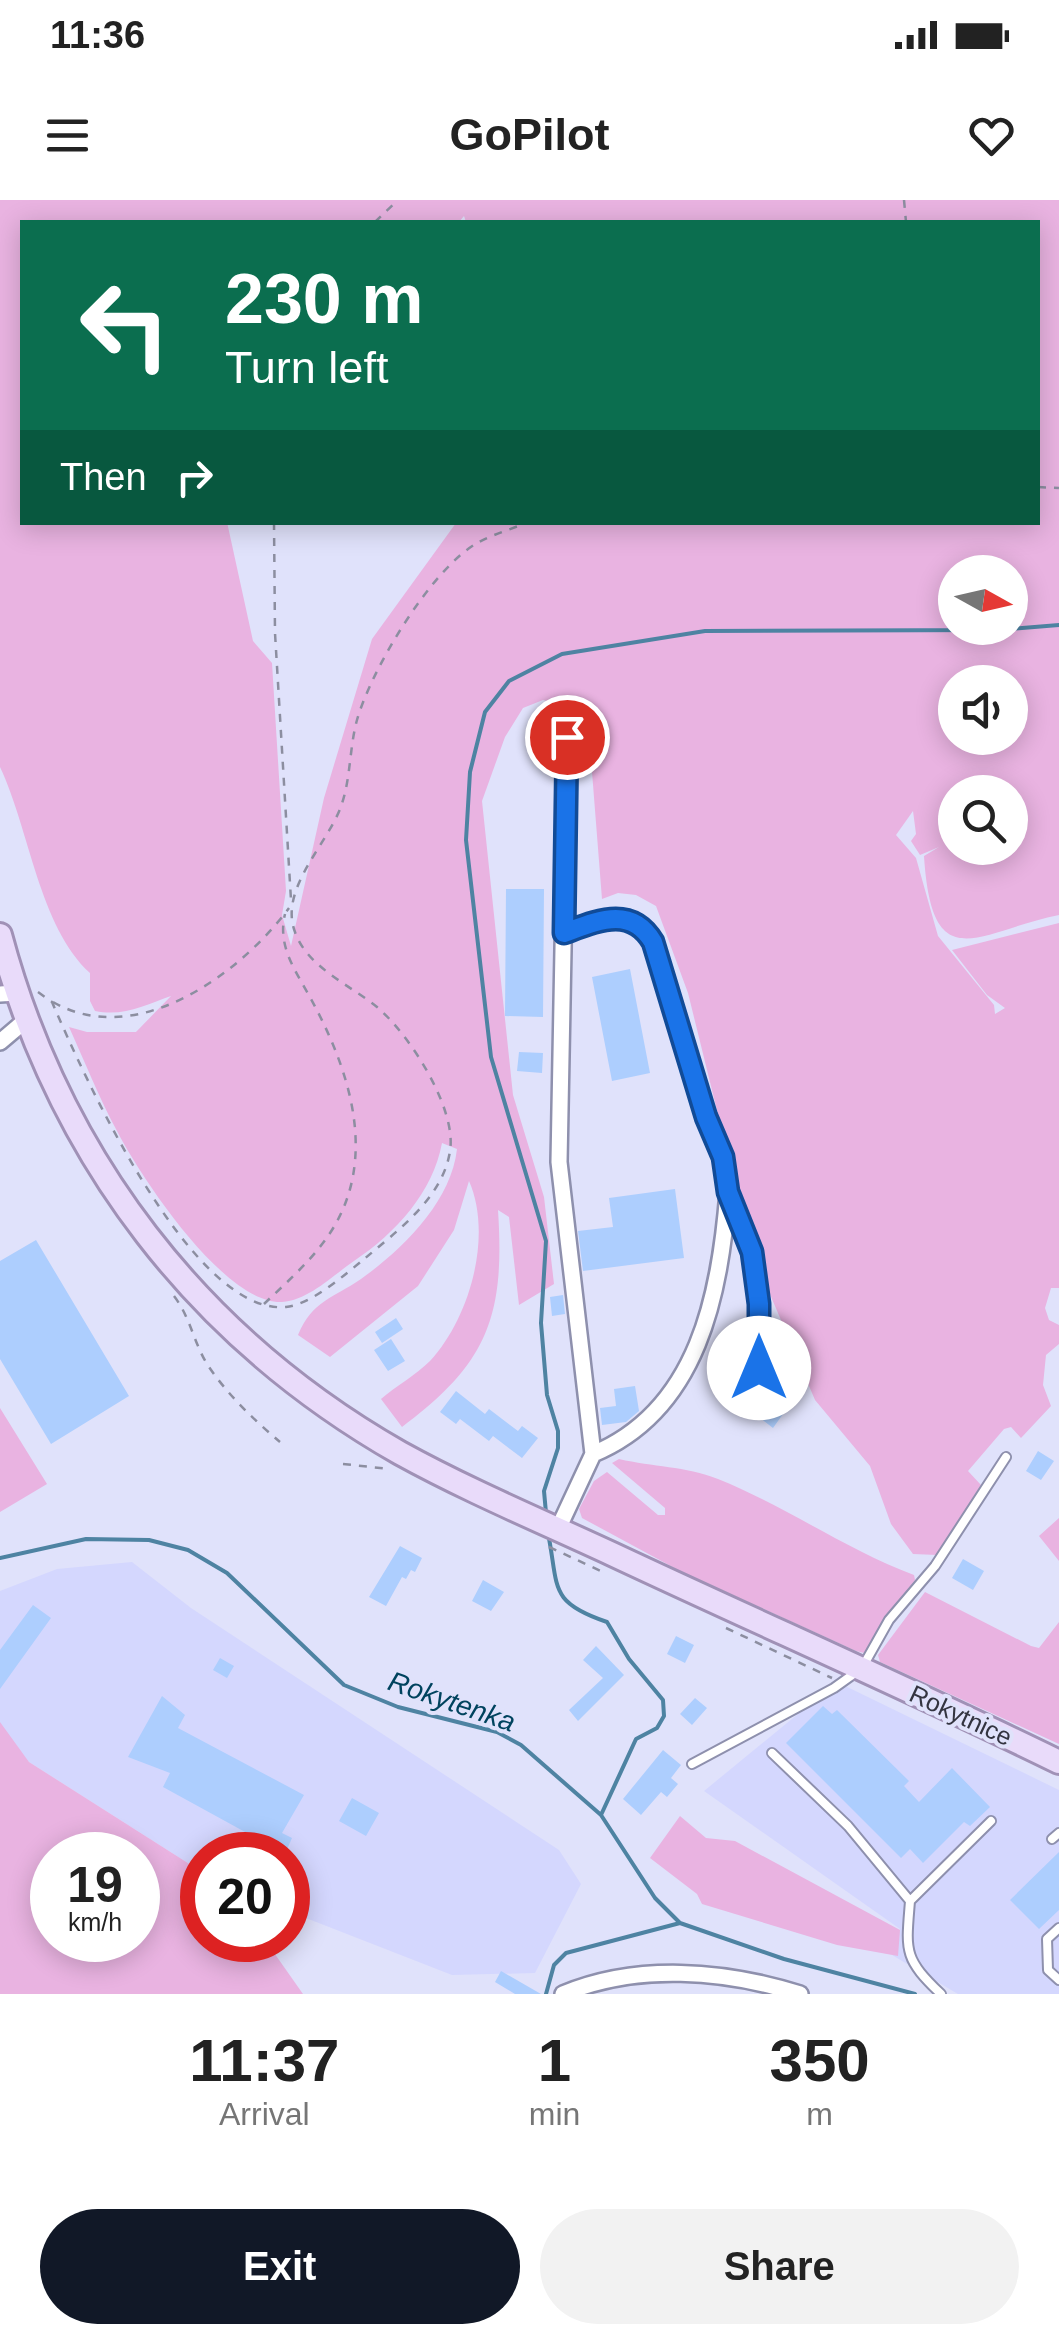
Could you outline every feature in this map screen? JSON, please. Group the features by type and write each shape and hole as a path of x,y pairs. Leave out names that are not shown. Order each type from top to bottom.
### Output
{"main road":[{"name":"Rokytnice","path":"0,934 8,994 26,1020 75,1130 115,1197 156,1252 213,1314 272,1367 351,1423 551,1535 862,1668 1059,1762"}],"street":[{"path":"551,1535 594,1454 559,1162 567,737"},
{"path":"0,1042 26,1020"},
{"path":"594,1454 630,1438 685,1370 718,1282 728,1192"},
{"path":"563,1994 607,1977 651,1973 722,1977 800,1994"}],"lane":[{"path":"564,933 616,918 636,922 646,930 723,1157 728,1192 755,1266 759,1368"},
{"path":"692,1764 834,1688 862,1668 889,1620 936,1566 1006,1457"},
{"path":"772,1754 848,1826 910,1901"},
{"path":"941,1994 912,1967 906,1953 910,1901 992,1821"},
{"path":"1059,1928 1047,1940 1048,1970 1059,1980"}],"path":[{"path":"378,220 398,200"},
{"path":"52,1002 93,1096 146,1188 190,1247 243,1295 264,1304 289,1307 302,1301 377,1248 428,1200 440,1183 451,1147 448,1122 410,1044 378,1007 320,966 299,943 291,906 274,633 274,525"},
{"path":"8,994 39,992 52,1002 98,1018 152,1010 215,979 244,958 291,906 342,805 356,722 386,653 425,594 476,544 521,525"},
{"path":"264,1304 308,1261 334,1225 356,1147 352,1103 341,1065 287,954 282,929 286,913"}],"shaded area":[{"path":"0,200 1059,200 1059,915 964,938 949,934 937,920 929,895 924,856 938,848 938,865 1028,865 1028,775 938,775 938,847 920,855 911,841 916,834 913,811 896,835 916,858 938,936 994,1005 995,1014 1005,1008 987,995 952,950 1059,923 1059,1288 1051,1288 1045,1308 1049,1320 1059,1325 1059,1344 1046,1355 1043,1385 1051,1406 1021,1438 1011,1427 1004,1429 968,1471 981,1485 937,1555 913,1554 891,1524 870,1466 815,1400 752,1252 688,993 656,906 636,895 618,893 602,899 588,721 560,704 543,700 523,708 505,737 482,801 513,1095 544,1197 554,1284 519,1305 509,1217 498,1210 498,1280 485,1334 454,1381 402,1427 381,1399 430,1361 444,1343 473,1275 479,1226 469,1181 454,1230 418,1286 330,1357 298,1335 317,1307 377,1267 422,1223 445,1187 457,1149 442,1143 430,1178 398,1224 311,1292 282,1302 259,1297 235,1283 187,1234 144,1177 110,1118 69,1027 87,1032 136,1032 171,996 125,1011 95,1011 90,1001 90,973 59,930 0,767","holes":["464,216 465,220 1040,220 1040,525 455,525 372,639 324,798 291,946 282,915 286,891 272,663 253,641 228,525 20,525 20,220 461,220"]},
{"path":"0,1408 47,1484 0,1512"},
{"path":"619,1459 718,1479 914,1575 915,1580 864,1653 856,1651 680,1571 582,1518 579,1509 594,1481 607,1472 658,1515 665,1515 665,1508 612,1463"},
{"path":"1059,1518 1059,1561 1039,1536"},
{"path":"132,1562 191,1608 559,1850 581,1884 535,1973 452,1975 310,1920 310,1832 180,1832 180,1858 160,1845 160,1832 139,1832 29,1762 0,1725 0,1591 57,1569"},
{"path":"925,1592 1039,1648 1059,1622 1059,1744 880,1662 878,1655"},
{"path":"837,1682 1059,1790 1059,1994 958,1994 892,1955 900,1929 704,1791"},
{"path":"0,1722 29,1762 139,1832 30,1832 30,1962 160,1962 160,1845 180,1858 180,1962 280,1962 303,1994 0,1994"},
{"path":"680,1816 706,1838 735,1841 900,1930 898,1956 837,1945 702,1904 697,1894 650,1858"}],"building":[{"path":"506,889 544,889 543,1017 505,1016"},
{"path":"630,969 650,1073 612,1081 592,977"},
{"path":"519,1052 543,1053 542,1073 517,1071"},
{"path":"675,1189 684,1258 583,1271 578,1231 613,1227 609,1198"},
{"path":"36,1240 129,1396 51,1444 0,1359 0,1261"},
{"path":"563,1295 565,1314 552,1316 550,1297"},
{"path":"396,1318 403,1329 382,1343 375,1332"},
{"path":"391,1339 405,1361 388,1371 374,1350"},
{"path":"770,1375 775,1409 783,1414 773,1428 760,1418 753,1378"},
{"path":"635,1386 639,1411 626,1422 602,1425 600,1408 616,1406 614,1389"},
{"path":"456,1391 485,1414 489,1409 518,1431 522,1426 538,1438 522,1458 493,1436 489,1441 460,1419 456,1424 440,1412"},
{"path":"1038,1451 1054,1461 1041,1480 1026,1471"},
{"path":"400,1546 422,1558 415,1572 411,1570 406,1579 402,1577 386,1606 369,1597"},
{"path":"963,1559 984,1571 973,1590 952,1578"},
{"path":"483,1580 504,1592 491,1611 472,1601"},
{"path":"33,1605 51,1618 0,1689 0,1650"},
{"path":"676,1636 694,1645 685,1663 667,1654"},
{"path":"596,1646 624,1675 578,1721 569,1710 603,1678 583,1660"},
{"path":"220,1658 234,1666 227,1678 213,1670"},
{"path":"162,1696 185,1715 178,1728 304,1795 283,1832 245,1832 163,1787 170,1773 128,1757"},
{"path":"695,1698 707,1708 692,1725 680,1714"},
{"path":"823,1706 832,1714 837,1710 909,1781 904,1786 919,1802 952,1768 990,1807 970,1826 964,1822 923,1863 910,1849 901,1858 786,1743"},
{"path":"663,1750 681,1765 671,1778 678,1784 667,1797 661,1792 641,1815 623,1799"},
{"path":"352,1798 379,1813 366,1836 339,1821"},
{"path":"1059,1852 1059,1910 1039,1929 1010,1900"},
{"path":"501,1971 541,1994 515,1994 495,1982"}],"waterway":[{"path":"546,1513 544,1491 558,1448 558,1431 547,1395 541,1323 546,1241 491,1057 466,840 470,772 485,712 509,681 562,654 705,631 997,630 1059,625"},
{"path":"548,1533 556,1580 565,1600 607,1622 629,1659 663,1700 664,1716 657,1728 636,1739 601,1815"},
{"name":"Rokytenka","path":"0,1558 86,1539 149,1540 188,1550 227,1573 344,1685 398,1707 497,1732 521,1745 601,1815 655,1898 680,1923 784,1959 915,1994"},
{"path":"546,1994 554,1965 566,1953 680,1923"}],"route":[{"path":"567,737 564,933 595,922 627,918 646,930 653,942 706,1117 723,1157 728,1192 752,1252 759,1304 759,1368"}]}
